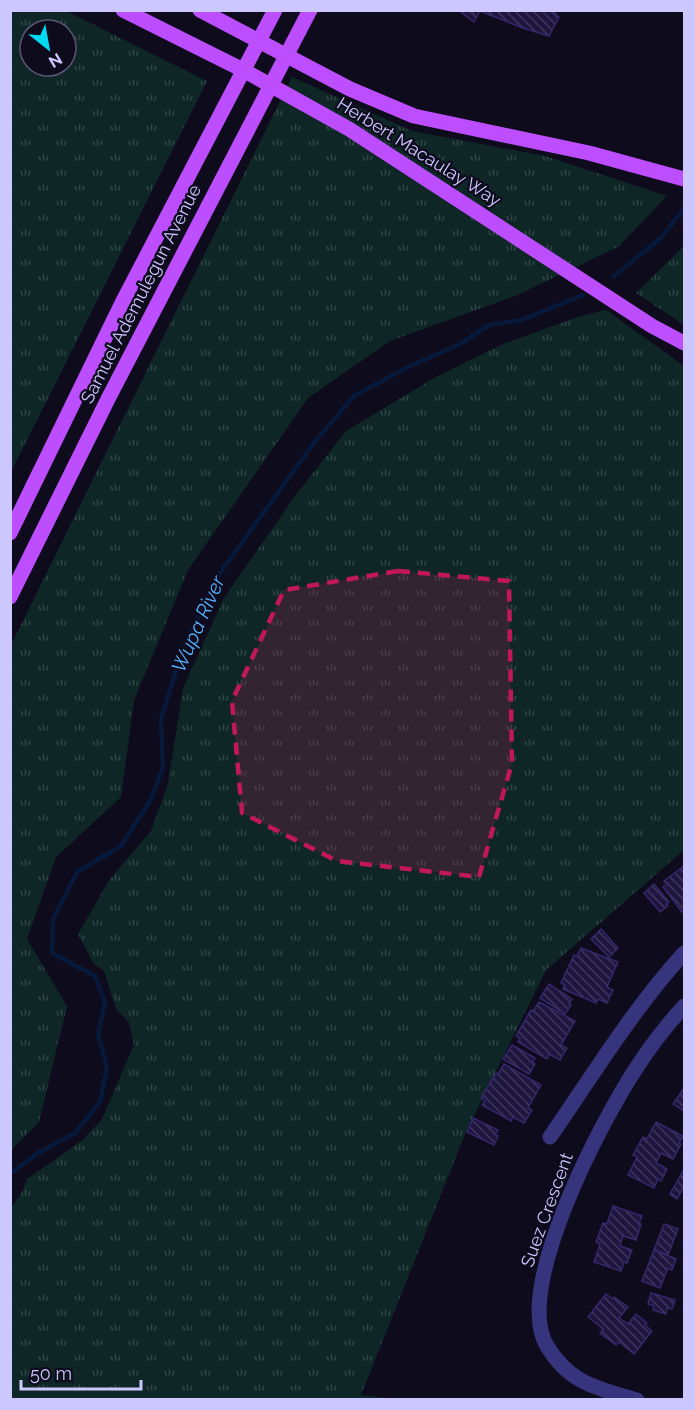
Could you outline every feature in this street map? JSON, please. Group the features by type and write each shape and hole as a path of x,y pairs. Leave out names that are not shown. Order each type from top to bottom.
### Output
{"main road":[{"name":"Herbert Macaulay Way","path":"123,10 243,70 349,129 652,326 684,344"},
{"name":"Herbert Macaulay Way","path":"200,10 350,89 414,116 589,153 684,179"},
{"name":"Samuel Ademulegun Avenue","path":"10,533 122,303 275,10"},
{"name":"Samuel Ademulegun Avenue","path":"10,597 108,399 223,176 288,57 310,10"}],"street":[{"path":"550,1137 628,1022 684,953"},
{"name":"Suez Crescent","path":"638,1400 588,1385 563,1368 545,1344 538,1314 541,1284 562,1215 578,1173 636,1067 665,1027 684,1006"}],"highlighted area":[{"path":"398,571 509,581 512,763 479,877 337,861 242,813 232,701 284,590"}],"green space":[{"path":"11,10 66,11 207,81 11,472"},
{"path":"292,77 412,131 545,156 667,196 618,247 515,296 390,341 308,398 188,570 134,700 121,797 56,857 27,939 67,1006 39,1122 11,1150 10,647"},
{"path":"684,246 684,325 636,293"},
{"path":"606,310 684,366 684,850 546,970 466,1132 361,1395 395,1399 11,1400 11,1208 22,1192 27,1179 84,1139 102,1119 134,1045 129,1022 116,1009 104,971 93,963 78,934 110,879 151,831 168,784 183,688 224,598 295,496 346,431 436,377 503,344 581,316"}],"building":[{"path":"458,10 557,10 555,14 559,17 549,36 480,11 474,22"},
{"path":"684,866 684,910 682,912 663,887 667,884 664,881"},
{"path":"654,884 669,902 666,904 668,906 660,912 644,893"},
{"path":"601,929 618,948 609,957 591,939"},
{"path":"581,948 618,962 607,987 613,990 607,1003 598,999 596,1003 563,989 565,985 561,983 574,955 577,956"},
{"path":"549,984 572,999 565,1014 540,998"},
{"path":"539,1002 575,1021 561,1045 567,1048 560,1060 549,1054 547,1059 518,1042 520,1038 516,1036 531,1010 533,1011"},
{"path":"512,1045 535,1058 532,1063 535,1064 529,1074 503,1059"},
{"path":"504,1064 541,1085 528,1108 532,1110 524,1123 513,1117 511,1121 482,1105 485,1101 481,1098"},
{"path":"684,1088 684,1111 673,1104"},
{"path":"473,1118 498,1130 494,1145 467,1132"},
{"path":"656,1122 683,1136 673,1159 661,1153 656,1163 667,1169 661,1181 658,1179 654,1188 628,1175 637,1157 633,1155 643,1137 647,1139"},
{"path":"684,1169 684,1187 677,1199 670,1194"},
{"path":"613,1206 642,1216 636,1240 623,1236 620,1246 632,1250 621,1271 594,1262 600,1244 596,1242 603,1223 607,1224"},
{"path":"664,1224 678,1229 668,1255 654,1250"},
{"path":"654,1250 676,1259 672,1270 668,1268 660,1288 642,1281"},
{"path":"651,1293 675,1300 672,1309 667,1308 666,1314 653,1310 654,1306 648,1304"},
{"path":"606,1294 628,1307 619,1318 628,1324 636,1314 647,1323 645,1325 652,1331 634,1354 619,1342 616,1345 600,1333 603,1329 588,1317"}],"waterway":[{"name":"Wupa River","path":"614,276 662,237 684,208"},
{"name":"Wupa River","path":"10,1174 38,1153 75,1133 100,1102 107,1068 98,1034 105,1002 95,976 52,953 53,919 77,872 121,846 150,801 163,767 161,719 183,648 220,573 313,444 354,396 406,368 460,344 489,325 522,320 583,295"}]}
